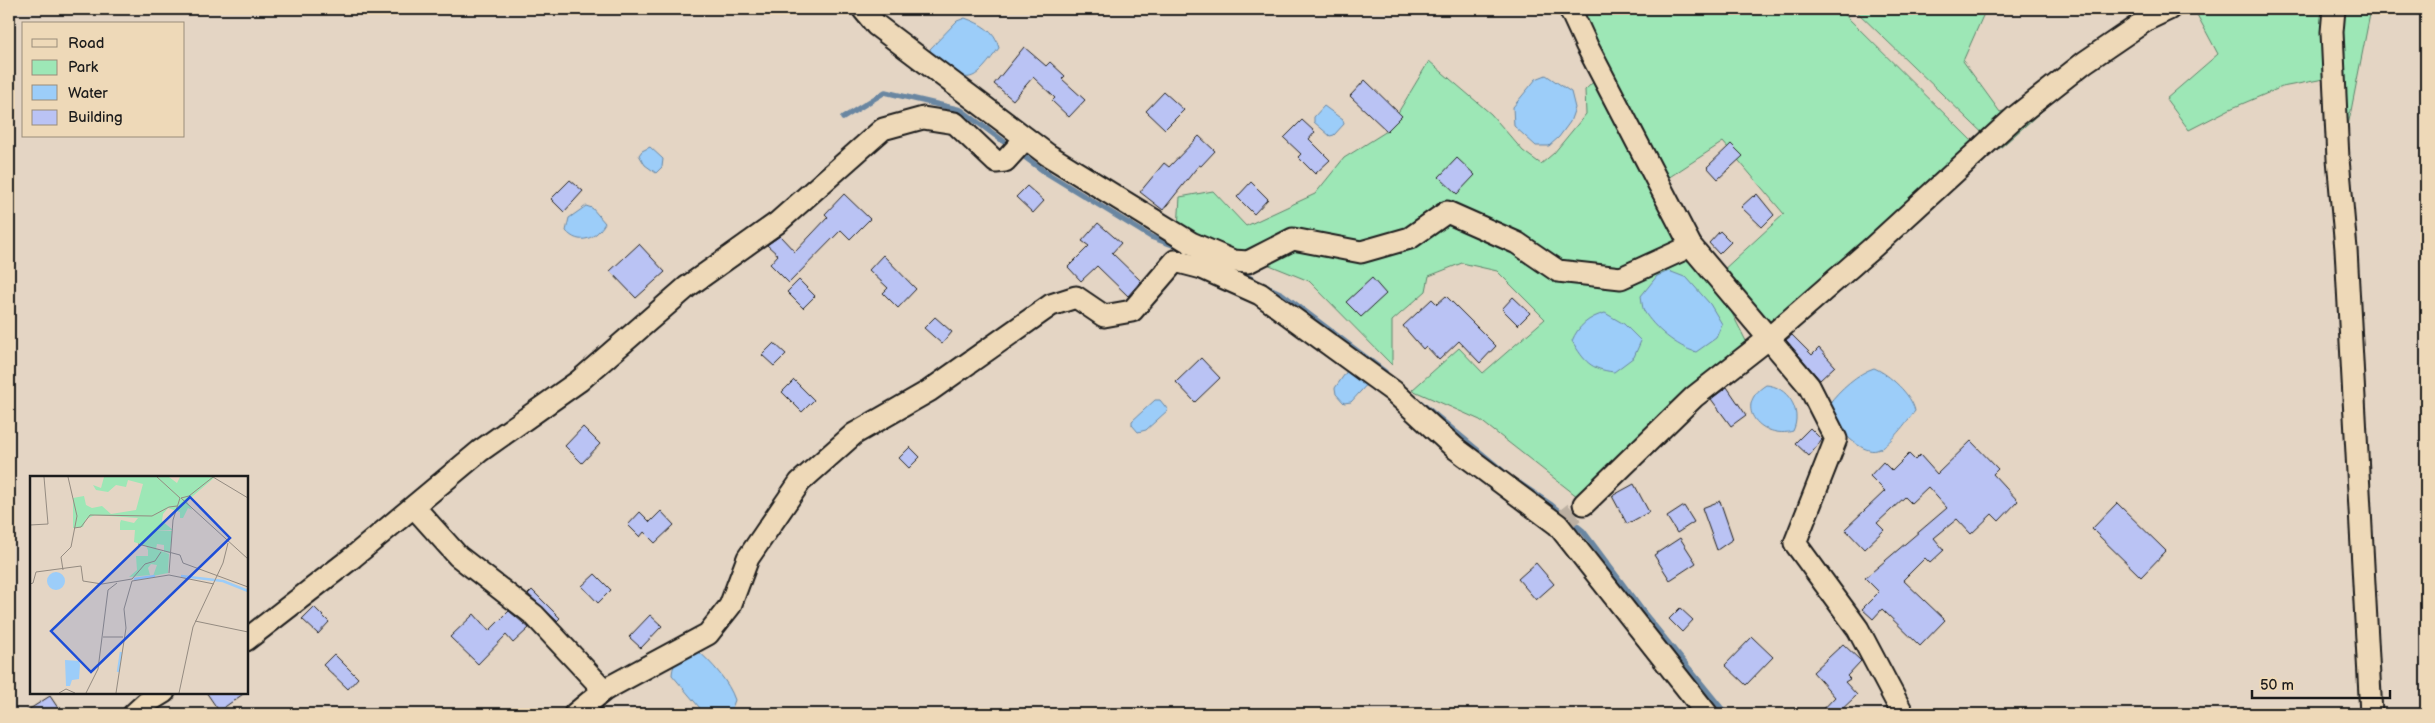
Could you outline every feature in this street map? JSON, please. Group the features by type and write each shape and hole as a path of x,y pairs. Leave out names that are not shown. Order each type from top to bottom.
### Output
{"street":[{"path":"863,9 876,25 1025,138 1176,235 1233,261 1248,262 1293,239 1361,252 1410,238 1447,212 1517,244 1558,271 1621,278 1691,246"},
{"path":"1570,9 1586,46 1691,246 1809,386 1836,439 1795,543 1858,628 1902,714"},
{"path":"1584,504 1694,397 1768,339 1942,186 2014,117 2085,62 2148,19 2169,9"},
{"path":"2334,9 2332,32 2338,159 2347,259 2371,714"},
{"path":"248,638 414,507 480,452 578,381 688,287 777,223 883,129 923,118 955,123 996,162 1004,161 1025,138"},
{"path":"576,714 604,690 708,634 730,606 748,558 800,482 854,434 929,391 1051,305 1076,297 1104,316 1132,311 1175,261 1202,268 1260,294 1393,391 1455,448 1558,526 1707,714"},
{"path":"414,507 458,556 534,616 604,690"},
{"path":"134,714 146,703 162,693"}],"green space":[{"path":"1578,9 1839,9 1979,148 1769,332 1721,272 1784,214 1723,142 1665,180 1746,341 1578,497 1480,420 1412,390 1459,348 1483,373 1545,319 1497,271 1462,263 1429,276 1426,291 1392,321 1392,365 1309,281 1178,228 1180,197 1213,191 1246,226 1315,194 1344,158 1387,131 1429,61 1491,114 1523,151 1541,164 1554,153 1586,114 1585,90 1608,68"},
{"path":"1854,9 1986,9 1963,61 2000,112 2048,97 2051,103 1999,149"},
{"path":"2194,9 2371,9 2347,131 2329,78 2282,87 2230,109 2189,130 2166,99 2218,54"}],"water":[{"path":"965,18 991,33 999,48 976,75 969,77 963,77 932,59 930,49 957,21"},
{"path":"1546,75 1571,92 1575,108 1570,122 1559,137 1549,146 1536,146 1514,126 1513,107 1536,79"},
{"path":"1324,106 1343,120 1344,124 1334,135 1330,136 1314,122 1314,117"},
{"path":"650,147 663,159 662,167 656,173 645,165 639,155"},
{"path":"586,206 592,208 605,223 597,233 587,239 571,236 566,231 569,218"},
{"path":"1669,271 1687,278 1710,304 1722,324 1716,338 1696,352 1681,346 1667,336 1654,324 1643,309 1641,296 1657,276"},
{"path":"1605,313 1624,324 1641,341 1634,357 1614,372 1599,369 1589,363 1572,341 1577,331 1585,323"},
{"path":"1874,368 1886,375 1905,392 1915,411 1898,433 1887,444 1877,450 1861,447 1845,434 1837,424 1829,404 1849,383"},
{"path":"1355,369 1369,382 1351,402 1344,403 1336,394 1335,388 1347,371"},
{"path":"1766,385 1774,386 1786,394 1791,401 1796,415 1793,431 1782,433 1771,431 1755,420 1751,412 1751,403 1756,394"},
{"path":"1155,400 1160,400 1168,410 1146,430 1138,432 1132,425 1132,421"},
{"path":"697,650 729,686 735,700 732,708 725,714 705,714 672,675 674,665 680,658"}],"building":[{"path":"1024,47 1046,66 1050,62 1065,76 1062,79 1085,100 1069,117 1052,101 1055,98 1033,77 1013,100 994,84"},
{"path":"1365,80 1402,116 1387,131 1350,96"},
{"path":"1164,92 1184,110 1165,129 1146,111"},
{"path":"1302,120 1315,132 1309,139 1330,160 1315,174 1298,157 1301,154 1284,138"},
{"path":"1199,136 1215,151 1201,166 1199,165 1163,210 1140,192 1164,163 1169,167"},
{"path":"1731,144 1743,156 1718,179 1707,167"},
{"path":"1457,158 1475,175 1457,194 1439,177"},
{"path":"570,180 583,191 564,212 551,199"},
{"path":"1251,182 1268,199 1254,214 1237,197"},
{"path":"1027,186 1044,201 1033,213 1016,197"},
{"path":"844,194 870,219 850,239 841,230 789,283 770,264 778,255 767,245 780,236 795,252 828,217 825,214"},
{"path":"1757,194 1774,215 1762,227 1741,207"},
{"path":"1098,223 1121,243 1112,253 1141,281 1128,296 1097,266 1081,281 1068,267 1089,246 1082,241"},
{"path":"1720,231 1731,242 1719,254 1709,243"},
{"path":"639,244 665,272 636,298 610,271"},
{"path":"883,255 916,289 898,308 883,293 888,288 869,270"},
{"path":"1372,278 1386,294 1361,317 1346,302"},
{"path":"799,280 815,296 803,308 787,292"},
{"path":"1446,296 1496,346 1480,363 1459,341 1439,360 1426,346 1423,349 1403,326 1432,299 1437,304"},
{"path":"1513,297 1530,313 1518,325 1502,309"},
{"path":"935,317 952,332 942,344 924,328"},
{"path":"1792,335 1812,355 1819,348 1835,366 1820,380 1786,340"},
{"path":"774,343 786,354 774,366 762,355"},
{"path":"1201,358 1220,378 1195,402 1176,382"},
{"path":"794,380 814,400 802,412 782,392"},
{"path":"1727,387 1746,415 1731,426 1711,399"},
{"path":"583,427 600,444 582,463 565,446"},
{"path":"1810,428 1822,440 1809,456 1795,443"},
{"path":"1971,441 1998,469 1993,474 2018,501 1999,521 1992,514 1971,534 1957,519 1934,538 1944,550 1930,563 1925,558 1903,580 1945,620 1920,646 1882,609 1873,619 1862,609 1879,592 1865,578 1947,508 1928,487 1911,503 1905,497 1877,523 1884,530 1864,549 1845,529 1885,491 1870,476 1883,462 1892,471 1909,454 1915,460 1920,455 1937,474"},
{"path":"910,447 920,457 909,468 899,458"},
{"path":"1634,484 1649,512 1627,524 1612,496"},
{"path":"1720,501 1733,539 1717,550 1702,508"},
{"path":"2117,503 2166,551 2141,577 2092,529"},
{"path":"1684,506 1694,522 1677,533 1667,517"},
{"path":"661,511 674,525 655,543 644,532 640,537 628,525 640,512 650,522"},
{"path":"1680,538 1696,563 1670,580 1654,555"},
{"path":"1536,563 1554,584 1536,600 1518,579"},
{"path":"595,574 611,590 598,603 582,586"},
{"path":"532,590 560,618 557,621 528,594"},
{"path":"314,607 329,622 318,634 302,619"},
{"path":"1680,608 1693,620 1682,632 1669,619"},
{"path":"509,611 529,628 513,643 506,635 478,664 450,637 474,614 489,631"},
{"path":"650,615 662,626 641,648 629,637"},
{"path":"1752,637 1773,657 1746,685 1725,665"},
{"path":"1843,644 1861,661 1847,676 1850,679 1845,682 1857,695 1837,714 1819,714 1835,697 1813,672"},
{"path":"334,654 358,678 348,689 323,665"},
{"path":"207,693 245,693 219,711"},
{"path":"50,696 62,714 22,714"}],"waterway":[{"path":"843,118 885,92 961,110 1045,172 1151,237 1181,248"},
{"path":"1234,270 1254,280"},
{"path":"1265,286 1282,294 1385,372"},
{"path":"1420,402 1504,472"},
{"path":"1519,483 1550,504 1583,531 1644,613 1726,714"}],"tunnel":[{"path":"1558,525 1584,504"}]}
